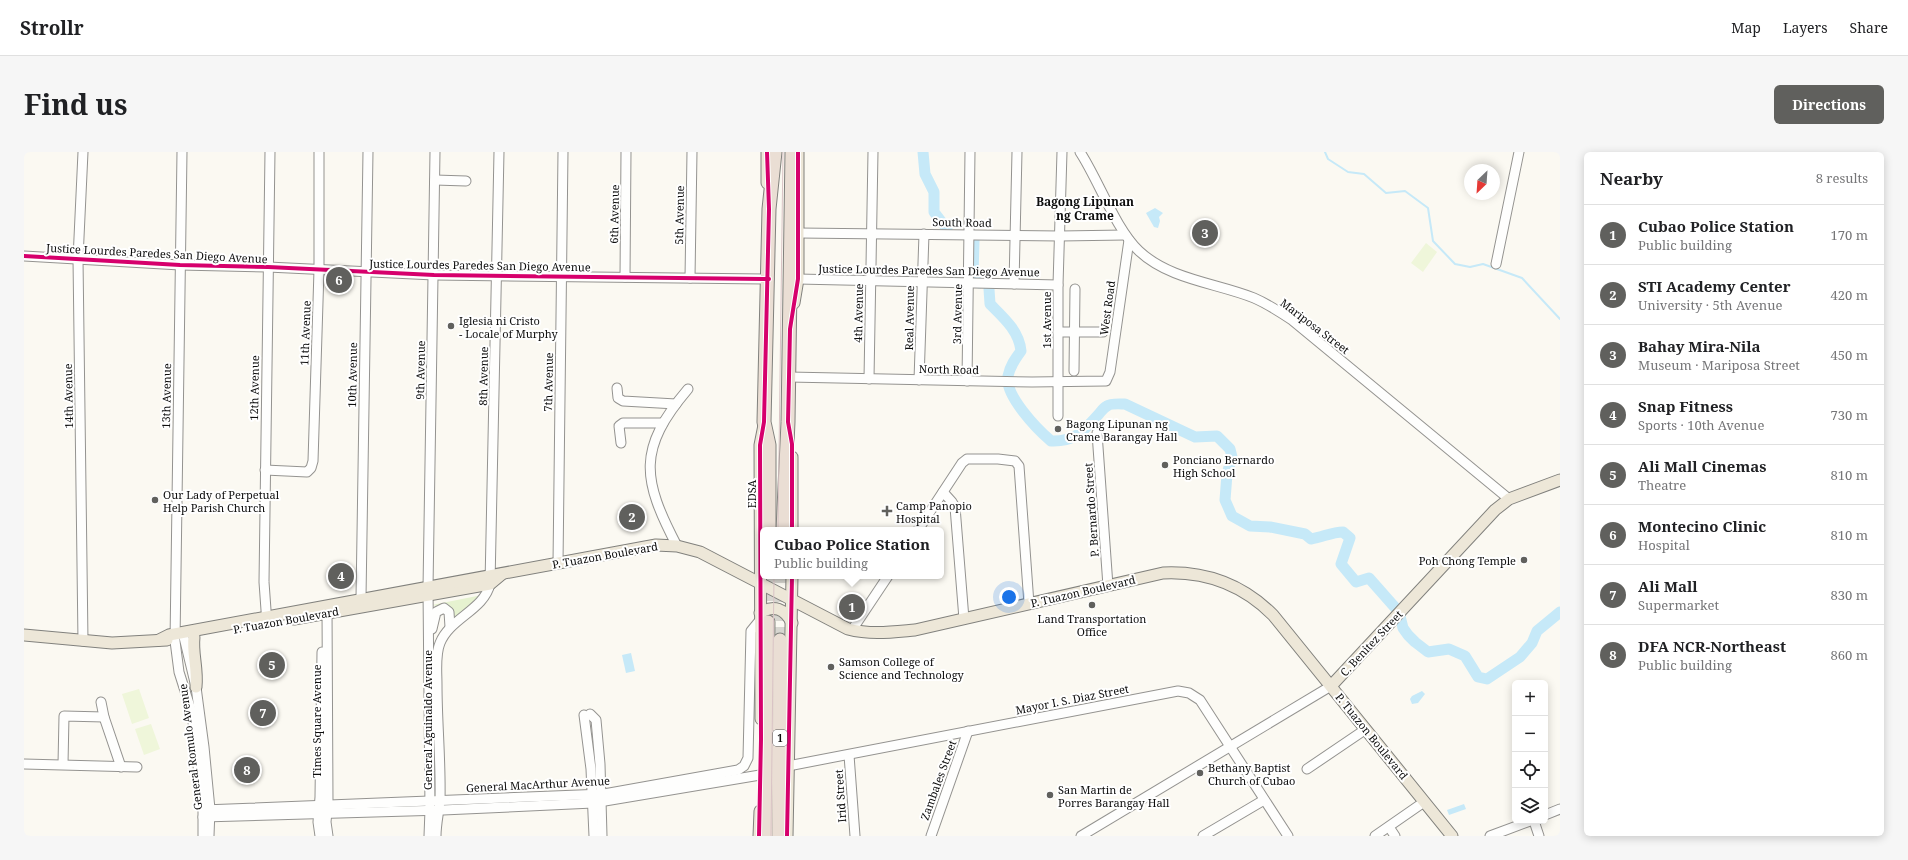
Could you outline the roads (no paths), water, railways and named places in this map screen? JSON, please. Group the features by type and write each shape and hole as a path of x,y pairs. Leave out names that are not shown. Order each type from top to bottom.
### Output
{"highway":[{"name":"EDSA","path":"769,527 769,445 764,422 770,209 775,152"},
{"path":"783,527 788,422 794,152"},
{"name":"EDSA","path":"763,618 766,836"},
{"name":"1","path":"779,836 780,640"}],"main road":[{"name":"EDSA","path":"766,152 770,209"},
{"path":"790,329 798,279 799,232 794,152"},
{"name":"EDSA","path":"762,527 760,445 764,422"},
{"path":"788,422 792,444 792,527"},
{"name":"C. Benitez Street","path":"1335,686 1396,616 1477,529 1509,499 1560,480"},
{"name":"P. Tuazon Boulevard","path":"24,635 112,643 182,637 266,620 491,580 502,573 656,545 677,546 700,552 792,600 852,630 860,632 886,633 915,630 1147,576 1179,572 1203,575 1225,582 1242,591 1268,611 1335,686 1366,729 1452,836"},
{"name":"EDSA","path":"759,836 763,618 760,566"},
{"path":"747,576 760,566"},
{"name":"1","path":"787,836 792,579"},
{"name":"P. Tuazon Boulevard","path":"325,610 361,598 428,592"},
{"path":"763,618 771,608 780,609 787,614 792,624"},
{"path":"182,637 193,644 197,667 196,687"}],"street":[{"name":"14th Avenue","path":"83,152 78,259 83,641"},
{"name":"13th Avenue","path":"182,152 176,514 182,637"},
{"name":"12th Avenue","path":"266,620 264,582 270,152"},
{"name":"11th Avenue","path":"265,470 307,472 311,468 313,461 319,270 319,152"},
{"name":"10th Avenue","path":"361,598 368,152"},
{"name":"9th Avenue","path":"428,592 435,152"},
{"name":"8th Avenue","path":"491,580 498,152"},
{"name":"7th Avenue","path":"558,563 563,152"},
{"name":"6th Avenue","path":"625,277 626,152"},
{"name":"5th Avenue","path":"690,278 692,152"},
{"name":"4th Avenue","path":"869,379 873,152"},
{"name":"3rd Avenue","path":"967,381 978,283 969,234 970,152"},
{"path":"1014,284 1017,152"},
{"name":"1st Avenue","path":"1058,416 1058,284 1062,152"},
{"name":"Mariposa Street","path":"1080,152 1127,238 1139,251 1160,267 1256,299 1292,320 1509,499"},
{"path":"1496,264 1519,152"},
{"path":"435,180 466,181"},
{"name":"South Road","path":"799,232 1127,238"},
{"name":"Real Avenue","path":"919,380 924,234"},
{"name":"West Road","path":"1108,379 1127,238"},
{"name":"Justice Lourdes Paredes San Diego Avenue","path":"24,256 180,265 268,267 367,273 769,279"},
{"name":"Justice Lourdes Paredes San Diego Avenue","path":"798,279 1058,284"},
{"path":"1074,371 1075,289"},
{"path":"1058,332 1103,332"},
{"name":"North Road","path":"789,377 1032,382 1103,381 1108,379"},
{"path":"617,388 618,398 623,401 676,404"},
{"path":"677,546 662,517 652,485 652,454 654,442 663,423 688,389"},
{"path":"621,443 619,426 623,423 663,423"},
{"name":"P. Bernardo Street","path":"1097,433 1108,586"},
{"path":"920,527 962,463 967,459 1012,460 1019,466 1029,604"},
{"path":"942,492 955,507 964,619"},
{"path":"852,630 886,579"},
{"name":"General Aguinaldo Avenue","path":"429,836 435,806 437,658 440,642 450,627 480,601 489,591 491,580"},
{"name":"General Aguinaldo Avenue","path":"428,592 428,639 436,836"},
{"path":"428,639 436,612 439,609 444,608 449,612 450,627"},
{"name":"Times Square Avenue","path":"320,836 323,809 325,610"},
{"name":"General MacArthur Avenue","path":"597,799 738,770 744,766 748,755 751,631 763,618"},
{"name":"General Romulo Avenue","path":"182,637 196,687 204,747 206,813 203,836"},
{"name":"General Romulo Avenue","path":"182,637 179,672 192,713 209,836"},
{"path":"179,672 187,668 192,671"},
{"name":"C. Benitez Street","path":"1081,836 1335,686"},
{"name":"Mayor I. S. Diaz Street","path":"788,766 1178,691 1189,693 1200,700 1288,836"},
{"path":"101,702 104,717 121,767"},
{"path":"587,714 596,720 600,764 594,836"},
{"path":"63,764 64,716 104,717"},
{"path":"1307,769 1366,729"},
{"name":"Zambales Street","path":"931,836 968,731"},
{"name":"Irid Street","path":"849,755 855,836"},
{"path":"24,764 137,767"},
{"name":"General MacArthur Avenue","path":"206,813 597,799 760,775"},
{"path":"597,799 602,836"},
{"path":"1203,836 1264,800"},
{"path":"1375,836 1424,802"},
{"name":"Times Square Avenue","path":"323,809 328,836"},
{"path":"1548,814 1560,809"},
{"path":"1490,836 1522,824"},
{"path":"1535,824 1539,836"},
{"path":"1389,826 1395,836"}],"water":[{"path":"1155,208 1163,213 1159,217 1160,221 1158,228 1154,227 1146,213"},
{"path":"631,653 635,671 626,673 622,655"},
{"path":"1422,691 1425,694 1418,703 1412,704 1410,699 1412,696"},
{"path":"1464,804 1466,809 1449,815 1447,810"}],"waterway":[{"path":"923,152 925,174 934,192 934,212 947,229"},
{"path":"1325,152 1328,159 1348,172 1364,174 1386,193 1405,191 1428,208 1433,241 1455,264 1470,267 1483,264 1522,278 1560,319"},
{"path":"974,241 973,276 979,283"},
{"path":"989,289 990,304 1010,325 1020,344 1021,351 1011,366 1008,376 1008,384 1011,392 1016,402 1030,420 1051,441 1066,440 1078,435 1104,408 1109,405 1116,404 1125,404 1195,437 1217,436 1230,449 1232,457 1227,474 1225,500 1232,516 1250,526 1270,527 1305,534 1311,539 1343,532 1350,538 1341,564 1356,582 1369,578 1399,612 1403,628 1415,642 1428,652 1449,649 1465,656 1478,677 1487,679 1520,657 1532,643 1537,631 1560,612"}],"tunnel":[{"path":"768,620 769,579"},
{"path":"780,640 781,579"}],"tram line":[{"path":"778,527 783,152"},
{"path":"771,836 774,579"}],"place":[{"name":"Bahay Mira-Nila","path":"1205,233"},
{"name":"Montecino Clinic","path":"339,280"},
{"name":"Iglesia ni Cristo - Locale of Murphy","path":"451,326"},
{"name":"Bagong Lipunan ng Crame Barangay Hall","path":"1058,429"},
{"name":"Ponciano Bernardo High School","path":"1165,465"},
{"name":"Our Lady of Perpetual Help Parish Church","path":"155,500"},
{"name":"Camp Panopio Hospital","path":"887,511"},
{"name":"STI Academy Center","path":"632,517"},
{"name":"Poh Chong Temple","path":"1524,560"},
{"name":"Snap Fitness","path":"341,576"},
{"name":"Land Transportation Office","path":"1092,605"},
{"name":"Cubao Police Station","path":"852,607"},
{"name":"Ali Mall Cinemas","path":"272,665"},
{"name":"Samson College of Science and Technology","path":"831,667"},
{"name":"Ali Mall","path":"263,713"},
{"name":"DFA NCR-Northeast","path":"247,770"},
{"name":"Bethany Baptist Church of Cubao","path":"1200,773"},
{"name":"San Martin de Porres Barangay Hall","path":"1050,795"}],"district":[{"name":"Bagong Lipunan ng Crame","path":"1085,208"}]}
